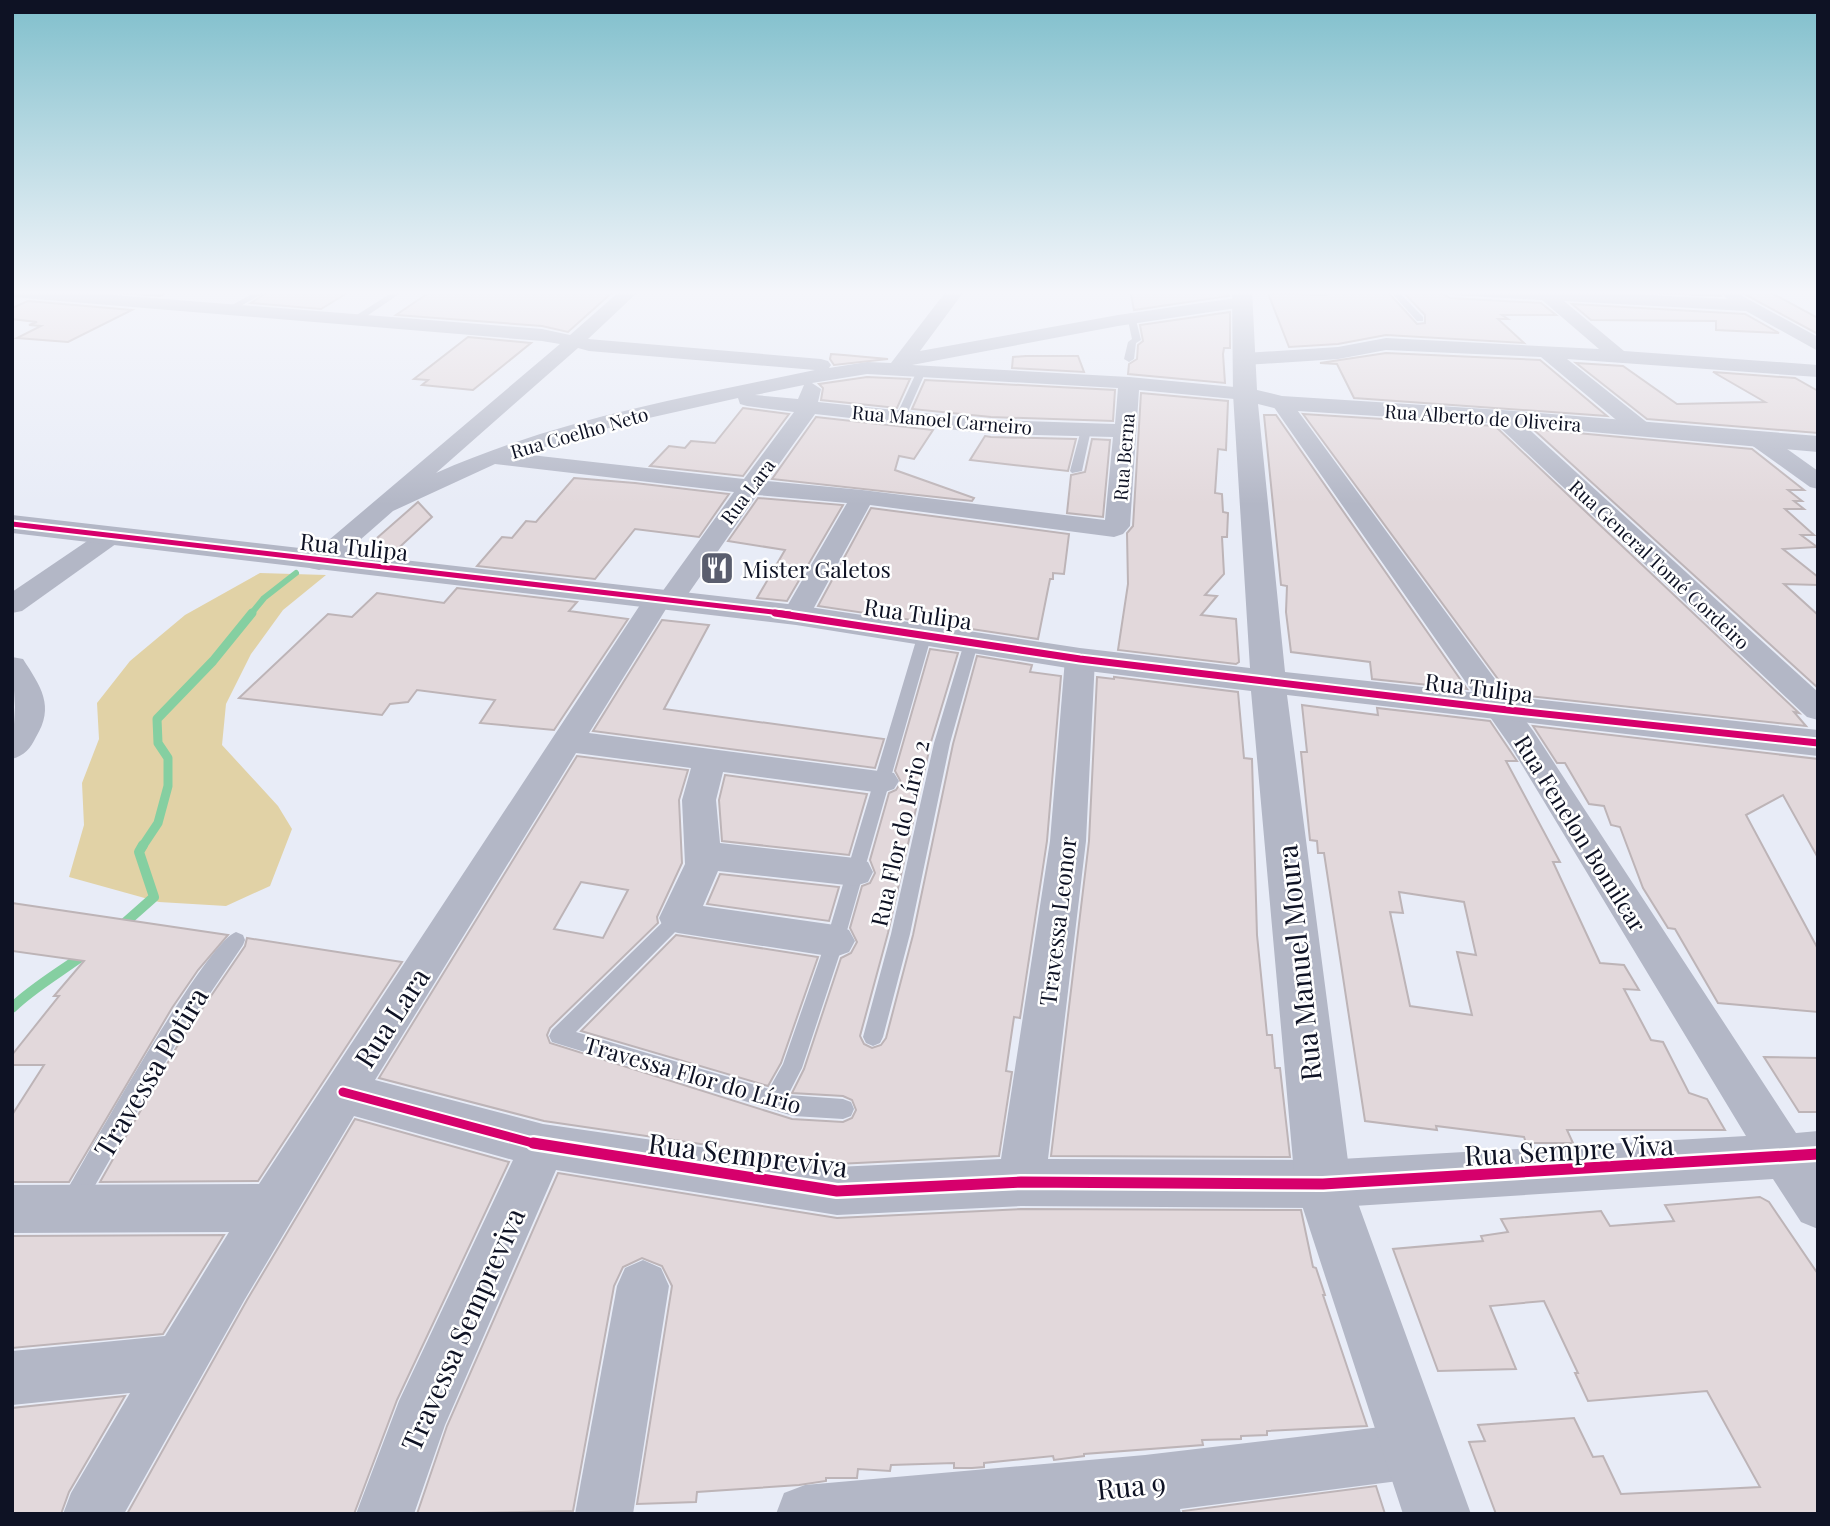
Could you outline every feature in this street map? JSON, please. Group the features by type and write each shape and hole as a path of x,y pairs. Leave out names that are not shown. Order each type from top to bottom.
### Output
{"street":[{"path":"319,562 552,361"},
{"path":"779,361 828,367 823,375"},
{"path":"899,365 902,361"},
{"path":"899,365 917,361"},
{"name":"Rua Manuel Moura","path":"1245,361 1268,681 1323,1184 1437,1514"},
{"path":"1245,377 1306,361"},
{"path":"1558,361 1641,429"},
{"path":"1688,361 1818,371"},
{"name":"Rua Alberto de Oliveira","path":"899,365 921,371 1129,383 1245,377 1282,403 1502,417 1818,444"},
{"name":"Rua Coelho Neto","path":"379,508 492,457 541,439 716,397 823,375 899,365"},
{"name":"Rua Lara","path":"92,1514 178,1361 343,1092 567,741 663,600 803,418 823,375"},
{"name":"Rua Berna","path":"862,497 1114,529 1117,526 1129,383"},
{"name":"Rua Manoel Carneiro","path":"716,397 991,426 1126,431"},
{"name":"Rua Fenelon Bomilcar","path":"1282,403 1523,740 1801,1155 1818,1205"},
{"name":"Rua General Tomé Cordeiro","path":"1502,417 1818,710"},
{"path":"1758,439 1818,482"},
{"path":"492,457 862,497 796,615"},
{"name":"Rua Tulipa","path":"12,524 319,562 796,615 972,640 1080,659 1499,709 1818,743"},
{"path":"12,605 111,536"},
{"name":"Travessa Leonor","path":"1021,1182 1068,841 1080,659"},
{"path":"12,666 32,707 31,722 12,748"},
{"path":"567,741 882,781"},
{"name":"Travessa Flor do Lírio","path":"678,918 703,864 699,800 710,760"},
{"path":"704,857 735,857 855,872"},
{"path":"678,918 835,941"},
{"name":"Rua Sempreviva","path":"343,1092 543,1146 837,1191 1021,1182 1323,1184"},
{"name":"Travessa Sempreviva","path":"385,1514 419,1420 543,1146"},
{"name":"Rua Sempre Viva","path":"1323,1184 1801,1155"},
{"path":"12,1209 272,1208"},
{"path":"604,1514 643,1286"},
{"path":"12,1378 178,1361"},
{"name":"Rua 9","path":"805,1514 1149,1499 1414,1451"}],"lane":[{"path":"901,416 921,371"},
{"path":"1076,471 1087,430"},
{"path":"774,1100 792,1068 835,941 925,634"},
{"name":"Rua Flor do Lírio 2","path":"873,1037 904,918 941,749 972,640"},
{"name":"Travessa Flor do Lírio","path":"678,918 559,1036 793,1106 843,1109"},
{"name":"Travessa Potira","path":"69,1208 197,991 236,940"}],"shaded area":[{"path":"260,573 326,575 283,610 251,654 226,704 222,745 278,806 292,829 270,886 226,906 159,902 69,877 84,825 82,783 99,739 97,703 130,661 185,615"}],"building":[{"path":"437,361 509,361 473,390 422,385 428,380 414,379"},
{"path":"831,361 868,361 834,365"},
{"path":"1013,361 1080,361 1084,372 1012,368"},
{"path":"1133,361 1223,361 1225,383 1128,374 1129,364"},
{"path":"1541,361 1607,416 1354,398 1337,364 1320,363"},
{"path":"1576,363 1623,366 1677,404 1765,402 1713,372 1795,378 1818,391 1818,433 1647,419"},
{"path":"867,377 910,379 897,408 821,400 823,388 819,384"},
{"path":"925,380 1115,390 1113,421 991,417 912,409"},
{"path":"1141,393 1228,401 1226,450 1218,449 1215,493 1222,494 1223,512 1228,513 1227,537 1222,537 1224,574 1205,595 1217,596 1201,615 1236,619 1239,662 1236,664 1118,650 1128,584 1127,533 1133,526"},
{"path":"743,408 789,414 743,476 650,466 669,446 685,448 691,441 715,443"},
{"path":"1303,414 1495,426 1799,713 1794,712 1806,726 1509,694"},
{"path":"1264,415 1276,415 1467,689 1372,679 1370,662 1291,652 1286,612 1287,586 1281,585"},
{"path":"816,417 933,430 914,459 899,456 895,470 974,498 972,501 772,479"},
{"path":"1533,429 1752,449 1804,490 1788,490 1802,501 1794,501 1804,509 1785,509 1814,535 1801,535 1817,547 1783,549 1818,577 1818,585 1784,584 1818,615 1818,688"},
{"path":"985,436 1076,439 1068,471 970,460"},
{"path":"1092,439 1110,440 1103,517 1067,513 1071,475 1085,472"},
{"path":"574,478 729,494 699,537 635,529 595,579 477,566 502,537 512,538 526,521 536,522"},
{"path":"758,498 843,505 787,601 757,598 785,550 728,541"},
{"path":"418,502 432,517 390,556 361,552"},
{"path":"871,508 1069,534 1064,574 1053,573 1053,579 1050,579 1038,639 818,606"},
{"path":"457,588 577,602 569,611 628,619 554,730 480,723 495,700 417,690 408,702 390,704 382,715 239,698 328,614 352,617 377,593 444,603"},
{"path":"662,620 709,625 664,709 884,739 875,768 593,731"},
{"path":"930,649 958,653 931,742 888,933 860,1036 864,1044 872,1048 881,1045 886,1038 913,935 953,744 977,656 1032,665 1030,672 1061,676 1047,841 1020,1018 1014,1017 1006,1071 1012,1072 999,1156 837,1164 544,1121 379,1078 577,756 688,770 679,800 682,863 657,917 658,923 550,1028 547,1035 550,1043 792,1119 843,1122 852,1118 856,1110 852,1100 843,1096 792,1093 804,1069 841,958 851,953 857,942 850,928 862,886 870,883 875,873 870,860 889,793 896,790 901,782 895,771","holes":["581,882 628,890 603,938 554,929"]},
{"path":"1097,677 1238,692 1244,758 1252,759 1257,935 1267,1035 1272,1035 1275,1068 1280,1068 1290,1157 1051,1156 1089,841"},
{"path":"1302,705 1378,715 1377,708 1490,721 1517,761 1506,761 1560,862 1553,862 1600,963 1624,965 1639,990 1624,989 1651,1040 1663,1042 1689,1093 1707,1099 1725,1130 1567,1130 1573,1143 1526,1143 1524,1137 1436,1126 1437,1130 1365,1121 1324,853 1318,853 1317,841 1310,840 1301,752 1307,752","holes":["1399,892 1464,902 1476,955 1457,952 1472,1015 1410,1006 1390,912 1403,913"]},
{"path":"1533,726 1818,759 1818,858 1783,795 1746,815 1818,949 1818,1012 1718,1003 1675,929 1668,928 1643,888 1620,827 1611,825 1604,806 1589,804 1565,763 1557,763"},
{"path":"725,775 867,794 849,855 722,841 719,800"},
{"path":"720,874 839,887 829,921 707,904"},
{"path":"12,903 228,935 198,970 172,1008 69,1182 12,1182 12,1115 44,1065 12,1065 12,1055 59,996 54,996 84,961 12,951"},
{"path":"676,935 818,957 781,1063 768,1086 581,1031"},
{"path":"247,938 402,962 258,1181 100,1182 179,1043 245,946"},
{"path":"1764,1057 1818,1058 1818,1112 1799,1112"},
{"path":"355,1119 509,1162 397,1400 354,1514 127,1514 247,1300"},
{"path":"558,1173 837,1218 1021,1209 1301,1210 1313,1267 1316,1268 1367,1426 1267,1431 1267,1435 1241,1436 1241,1439 1202,1440 1203,1445 1084,1454 1054,1460 1053,1456 984,1463 984,1467 972,1468 954,1468 954,1463 891,1465 890,1471 858,1469 857,1478 826,1478 826,1481 799,1485 697,1492 696,1502 637,1504 672,1286 662,1266 642,1258 623,1267 614,1286 573,1511 417,1514 447,1426"},
{"path":"1760,1197 1769,1202 1818,1274 1818,1514 1496,1514 1469,1442 1485,1441 1478,1425 1574,1418 1593,1457 1603,1456 1621,1494 1760,1487 1707,1391 1588,1401 1575,1373 1578,1373 1544,1301 1490,1306 1516,1369 1438,1371 1393,1249 1483,1241 1481,1236 1508,1232 1501,1219 1601,1211 1610,1226 1674,1221 1665,1205"},
{"path":"224,1235 163,1334 12,1348 12,1236"},
{"path":"125,1396 69,1492 61,1514 12,1514 12,1408"},
{"path":"1376,1486 1385,1514 1184,1514 1183,1511"}],"waterway":[{"path":"251,614 264,598 296,573"},
{"path":"142,847 158,823 168,786 168,758 158,743 157,719 213,661 252,613"},
{"path":"119,928 154,897 139,852 143,845"},
{"path":"12,1008 86,953"}],"cycle path":[{"path":"12,524 796,615 1080,659 1499,709 1818,743"},
{"path":"343,1092 543,1146 837,1191 1021,1182 1323,1184 1818,1154"}],"place":[{"name":"Mister Galetos","path":"717,568"}]}
